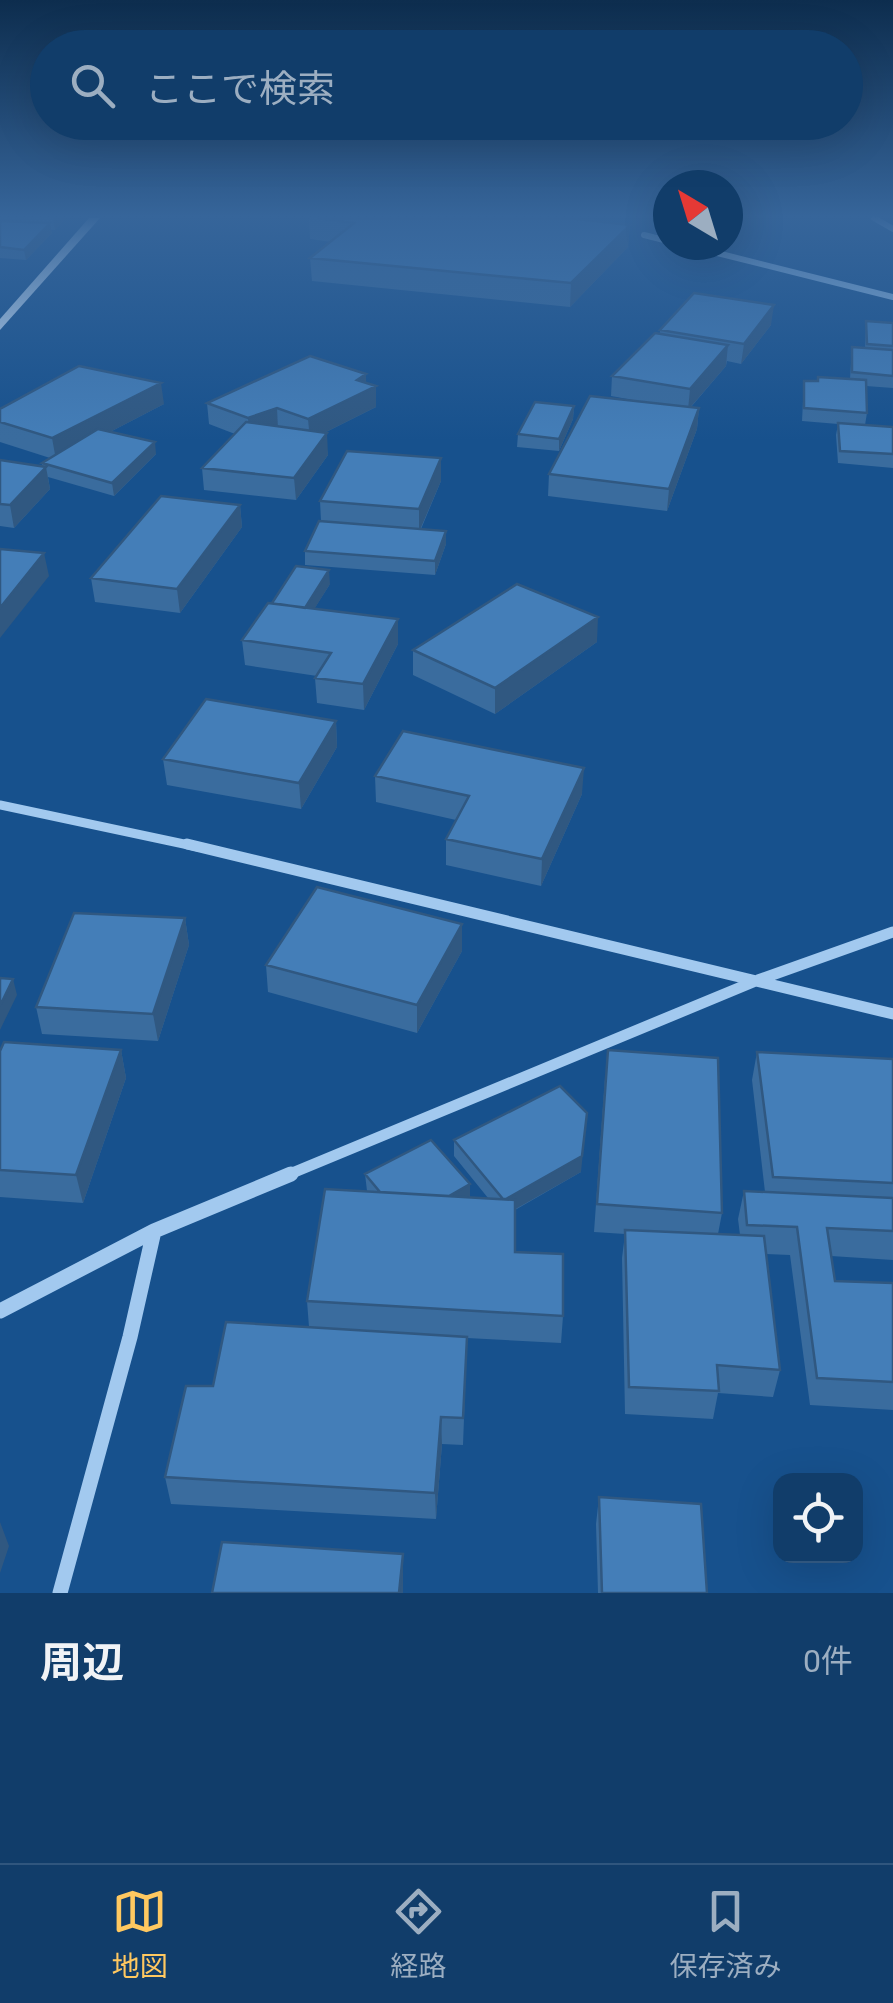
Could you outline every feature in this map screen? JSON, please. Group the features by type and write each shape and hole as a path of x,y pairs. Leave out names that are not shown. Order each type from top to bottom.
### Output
{"main road":[{"path":"0,326 29,292"}],"street":[{"path":"0,804 174,841 893,1014"},
{"path":"0,1310 154,1231 758,980 893,932"},
{"path":"60,1593 130,1337 154,1231"}],"building":[{"path":"694,293 774,305 744,344 660,330"},
{"path":"866,321 893,323 893,346 867,344"},
{"path":"655,333 728,345 690,389 612,376"},
{"path":"852,347 893,350 893,376 852,372"},
{"path":"310,356 366,374 357,380 376,386 308,419 277,408 248,418 207,403"},
{"path":"79,366 161,383 52,438 0,422 0,409"},
{"path":"818,377 866,380 867,413 804,408 804,381 818,381"},
{"path":"590,396 699,408 669,489 549,474"},
{"path":"535,402 574,406 559,439 518,434"},
{"path":"246,422 327,433 294,478 202,468"},
{"path":"838,423 893,427 893,454 840,451"},
{"path":"98,429 155,442 112,483 42,463"},
{"path":"347,451 441,458 419,509 320,501"},
{"path":"0,460 46,467 10,505 0,504"},
{"path":"161,496 240,505 177,589 91,578"},
{"path":"319,521 446,531 435,561 305,551"},
{"path":"0,549 44,553 0,608"},
{"path":"296,566 329,570 305,608 272,603"},
{"path":"517,584 598,617 495,688 413,650"},
{"path":"268,603 398,619 363,684 315,678 331,653 242,640"},
{"path":"206,699 336,721 299,783 163,759"},
{"path":"403,731 584,768 542,859 446,839 469,796 375,776"},
{"path":"317,887 462,924 417,1005 266,965"},
{"path":"74,913 185,918 153,1014 36,1007"},
{"path":"0,978 13,979 0,1006"},
{"path":"4,1042 121,1050 76,1175 0,1170 0,1051"},
{"path":"608,1050 718,1058 722,1213 597,1204"},
{"path":"757,1052 893,1059 893,1183 773,1177"},
{"path":"560,1086 587,1113 582,1156 503,1199 454,1140"},
{"path":"431,1140 470,1184 449,1196 380,1192 365,1174"},
{"path":"325,1189 515,1200 515,1252 563,1254 563,1316 307,1301"},
{"path":"744,1191 893,1198 893,1231 827,1228 835,1281 893,1283 893,1382 817,1378 797,1227 747,1225"},
{"path":"625,1230 764,1236 780,1370 717,1365 719,1391 629,1387"},
{"path":"226,1322 467,1337 463,1418 441,1417 435,1493 165,1477 186,1386 213,1386"},
{"path":"599,1497 701,1504 707,1593 602,1593"},
{"path":"222,1542 403,1554 399,1593 212,1593"}]}
